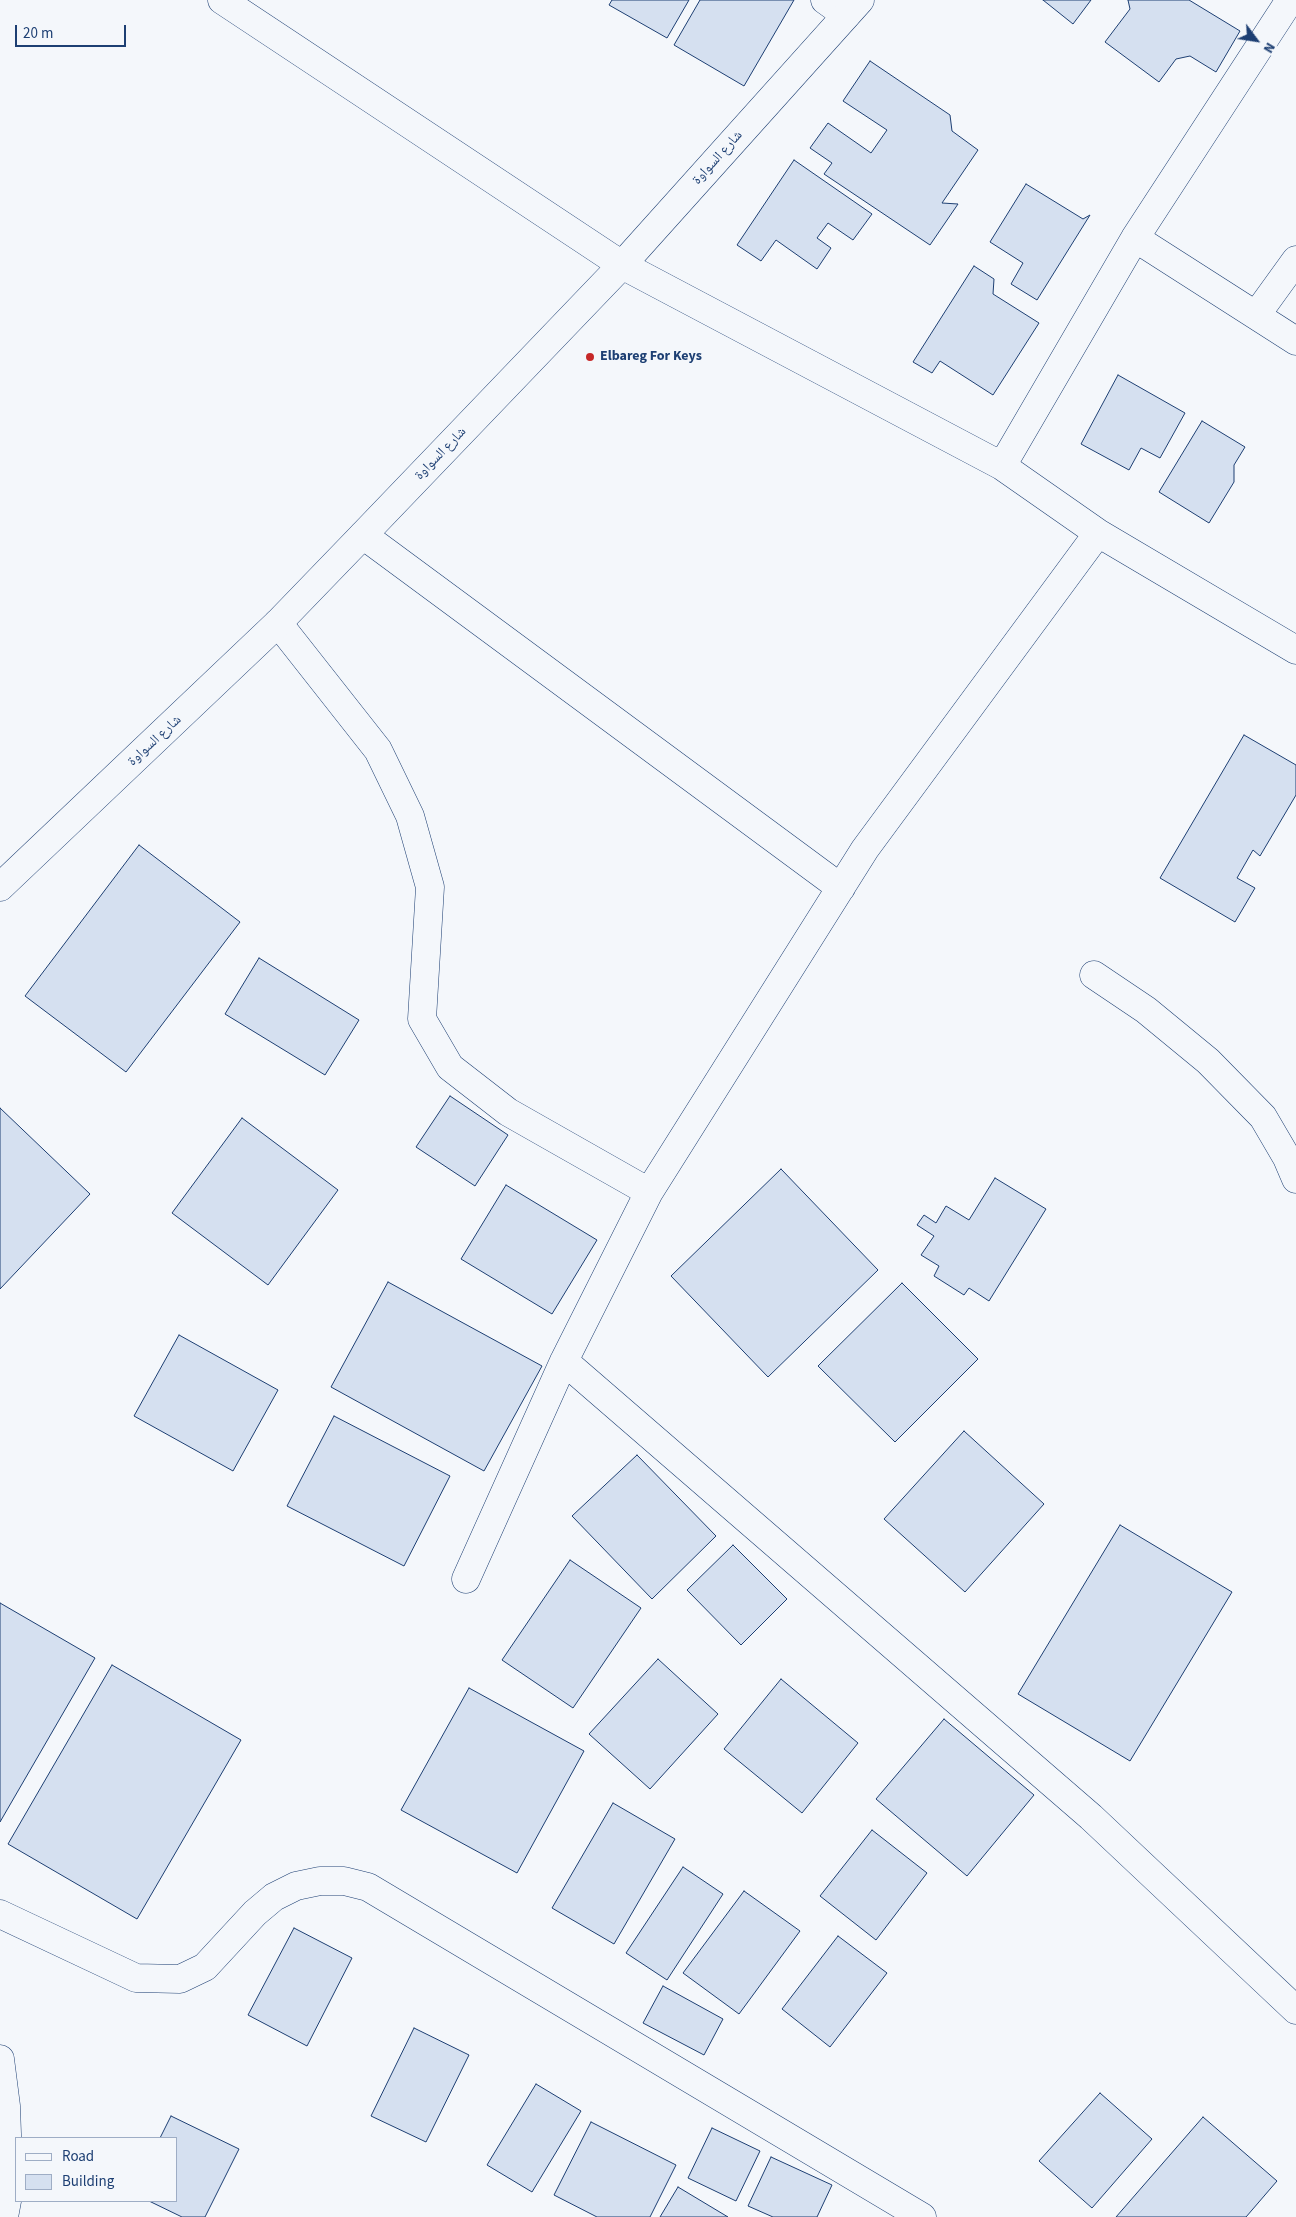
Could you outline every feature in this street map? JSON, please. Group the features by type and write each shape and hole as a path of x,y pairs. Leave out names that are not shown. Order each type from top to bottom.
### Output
{"street":[{"path":"222,0 622,265 1002,466 1098,533 1296,650"},
{"path":"1002,466 1135,238 1290,0"},
{"name":"شارع السواوة","path":"0,887 278,622 622,265 844,5"},
{"path":"1135,238 1296,341"},
{"path":"1256,314 1296,260"},
{"path":"466,1579 564,1361 649,1192 865,849 1098,533"},
{"path":"363,535 841,888"},
{"path":"278,622 378,750 410,816 430,887 422,1019 450,1067 508,1112 649,1192"},
{"path":"1094,974 1146,1010 1215,1068 1263,1116 1287,1158 1296,1179"},
{"path":"564,1361 1091,1817 1296,2010"},
{"path":"0,1914 136,1978 180,1979 205,1967 256,1913 274,1897 296,1886 320,1880 344,1881 368,1887 922,2217"},
{"path":"0,2059 6,2106 10,2190 4,2217"}],"building":[{"path":"612,0 689,0 667,38 609,5"},
{"path":"700,0 794,0 744,86 674,45"},
{"path":"1043,0 1091,0 1073,24"},
{"path":"1128,0 1189,0 1240,31 1216,72 1190,56 1176,59 1159,82 1105,42 1130,9"},
{"path":"870,61 950,115 952,131 978,150 942,203 958,204 930,245 824,174 832,163 810,148 828,123 871,153 887,130 843,101"},
{"path":"794,160 872,214 853,240 828,223 817,238 831,248 817,269 776,240 761,261 737,245"},
{"path":"1026,184 1083,219 1090,215 1037,300 1011,284 1023,263 990,242"},
{"path":"974,266 994,279 993,294 1039,323 993,395 940,361 932,373 913,362"},
{"path":"1118,375 1185,413 1160,458 1141,448 1129,470 1081,444"},
{"path":"1202,421 1245,447 1234,465 1234,482 1209,523 1159,492"},
{"path":"1244,735 1296,765 1296,795 1260,856 1253,850 1237,878 1255,888 1235,922 1160,878"},
{"path":"139,845 240,922 126,1072 25,996"},
{"path":"259,958 359,1020 325,1075 225,1014"},
{"path":"450,1096 508,1135 475,1186 416,1147"},
{"path":"0,1108 90,1194 0,1289"},
{"path":"242,1118 338,1190 268,1285 172,1213"},
{"path":"781,1169 878,1270 768,1377 671,1276"},
{"path":"995,1178 1046,1209 989,1301 969,1288 964,1295 934,1276 939,1266 921,1255 934,1236 917,1225 924,1215 936,1223 946,1206 969,1220"},
{"path":"506,1185 597,1240 552,1314 461,1259"},
{"path":"388,1282 542,1366 484,1471 331,1387"},
{"path":"902,1283 978,1359 895,1442 818,1366"},
{"path":"179,1335 278,1390 233,1471 134,1416"},
{"path":"334,1416 450,1476 404,1566 287,1506"},
{"path":"964,1431 1044,1504 965,1592 884,1519"},
{"path":"637,1455 716,1536 652,1599 572,1516"},
{"path":"1120,1525 1232,1592 1130,1761 1018,1694"},
{"path":"733,1545 787,1599 741,1645 687,1590"},
{"path":"570,1560 641,1608 573,1708 502,1660"},
{"path":"0,1603 95,1658 0,1822"},
{"path":"658,1659 718,1714 650,1789 589,1734"},
{"path":"112,1665 241,1740 137,1919 8,1844"},
{"path":"781,1679 858,1743 802,1813 724,1749"},
{"path":"469,1688 584,1751 517,1873 401,1810"},
{"path":"944,1719 1034,1795 967,1876 876,1799"},
{"path":"613,1803 675,1839 614,1944 552,1908"},
{"path":"872,1830 927,1873 876,1940 820,1896"},
{"path":"683,1867 723,1894 667,1980 626,1953"},
{"path":"744,1891 800,1931 739,2014 683,1973"},
{"path":"294,1928 352,1958 307,2046 248,2015"},
{"path":"838,1936 887,1973 830,2047 782,2009"},
{"path":"663,1986 723,2019 704,2055 643,2023"},
{"path":"414,2028 469,2055 426,2142 371,2116"},
{"path":"536,2084 581,2111 532,2192 487,2165"},
{"path":"1100,2093 1152,2139 1092,2208 1039,2161"},
{"path":"171,2116 239,2149 205,2217 182,2217 151,2202 178,2202 178,2137 160,2137"},
{"path":"1203,2117 1277,2181 1246,2217 1116,2217"},
{"path":"591,2122 676,2165 650,2217 597,2217 554,2195"},
{"path":"712,2128 760,2151 736,2201 688,2178"},
{"path":"771,2157 832,2185 817,2217 773,2217 748,2206"},
{"path":"678,2187 728,2217 660,2217"}],"place":[{"name":"Elbareg For Keys","path":"590,357"}]}
